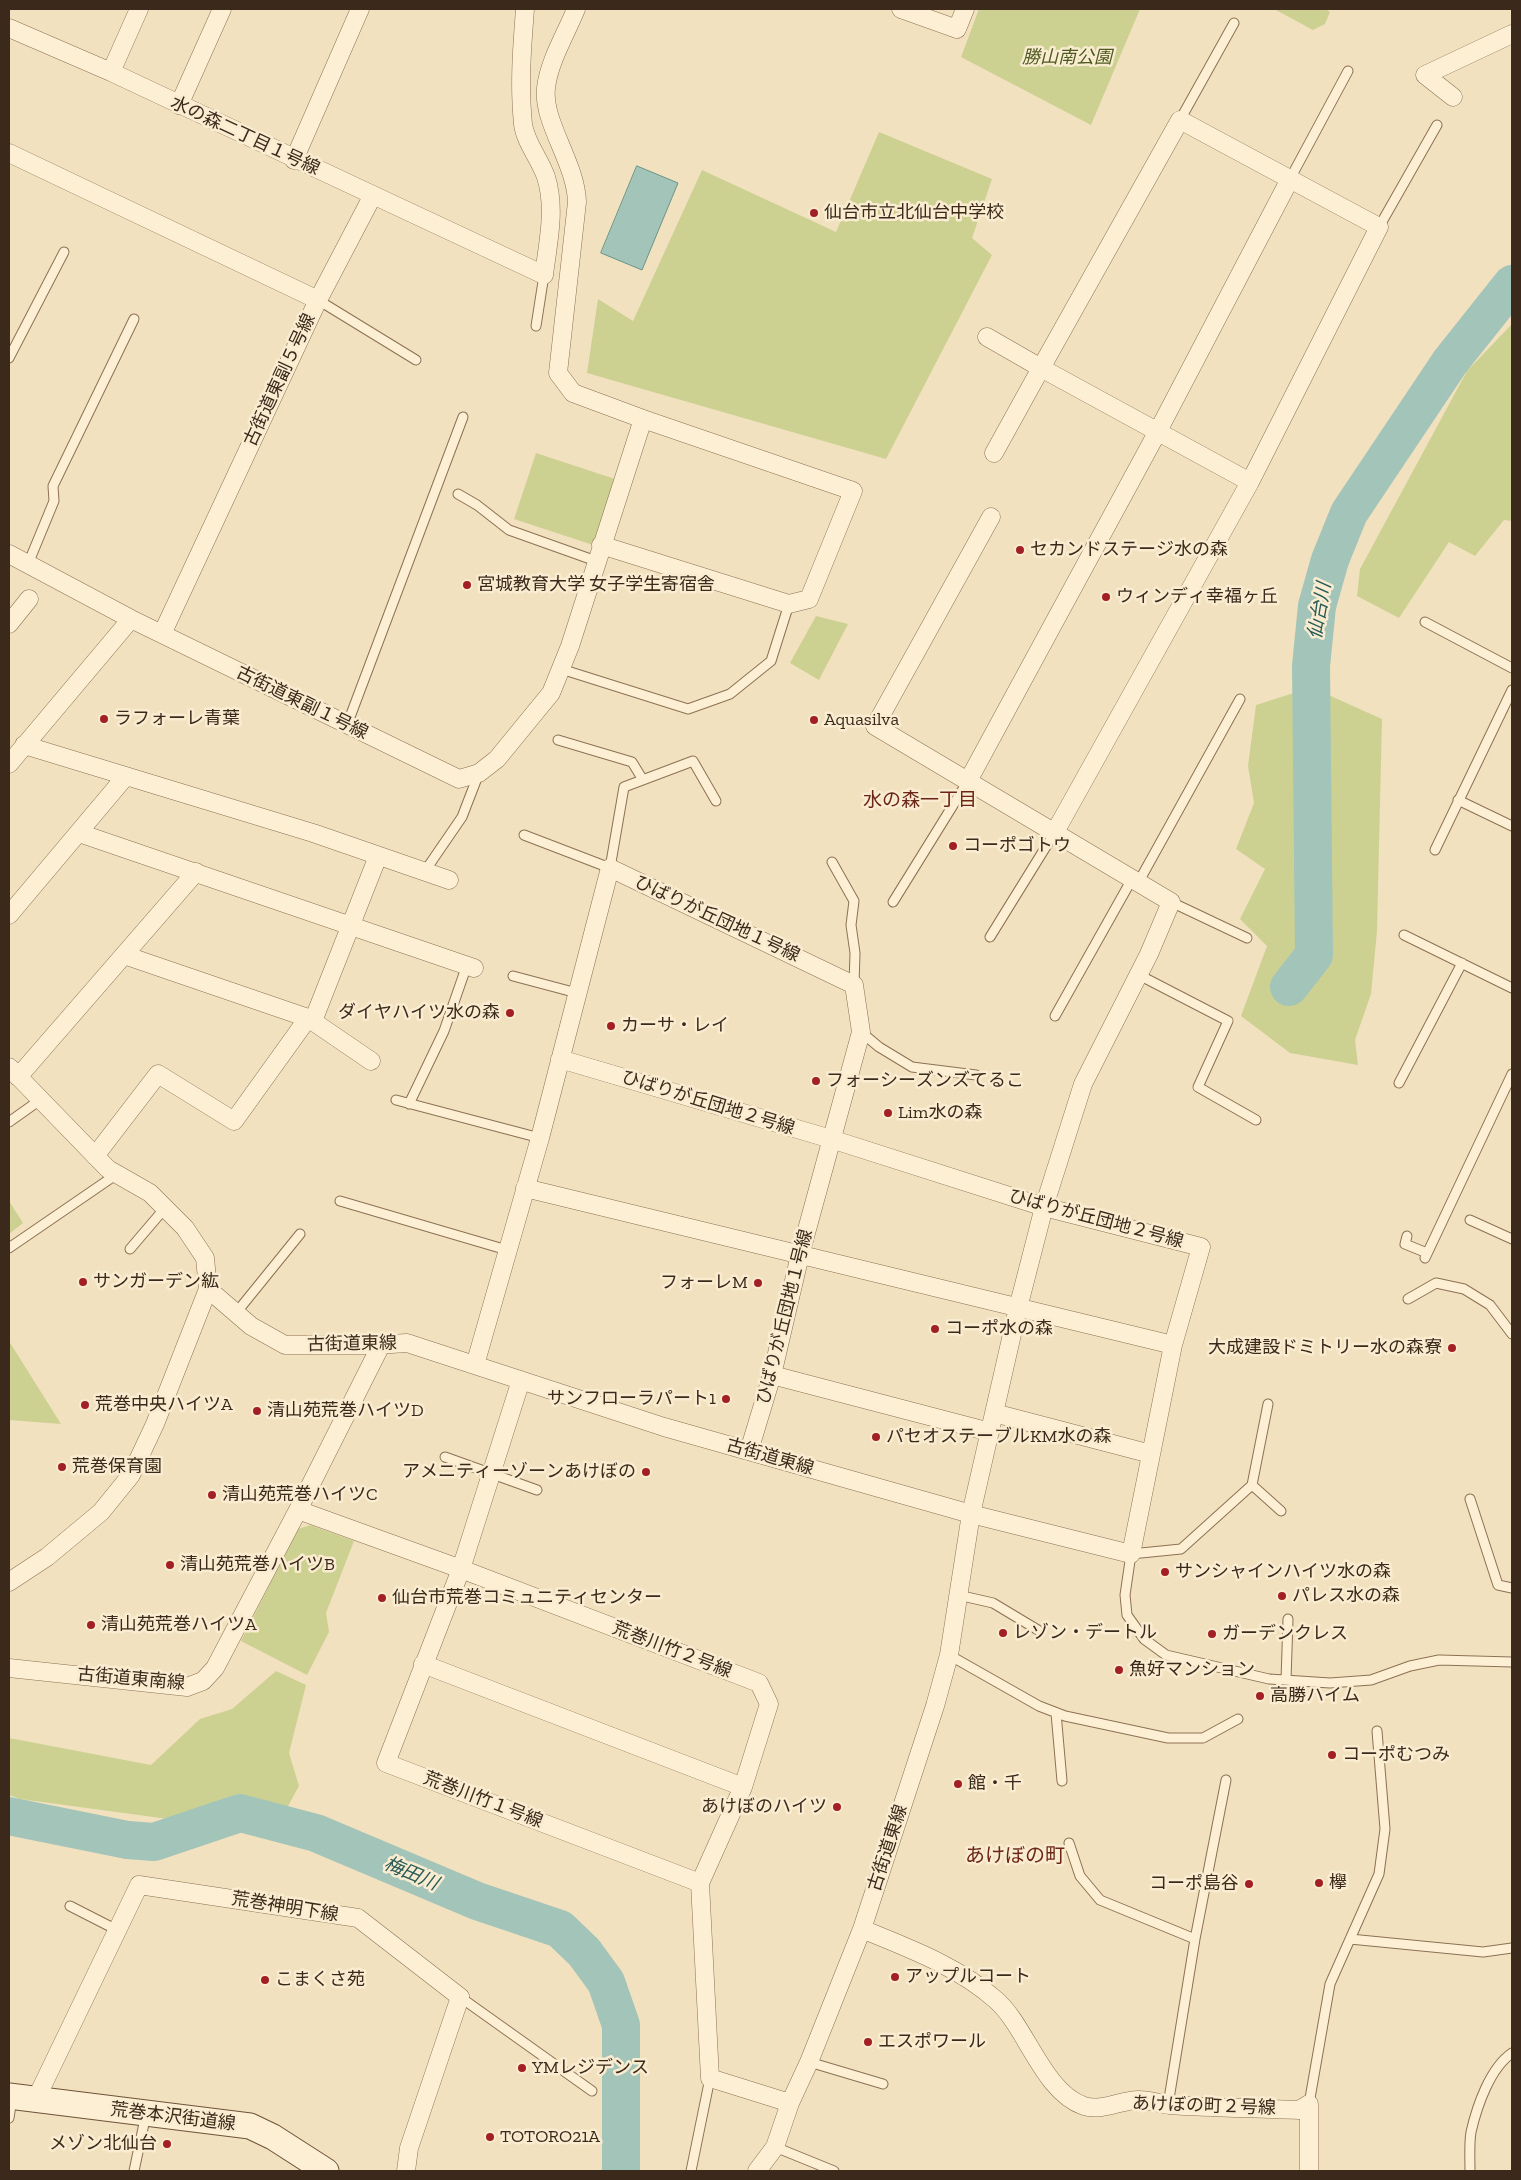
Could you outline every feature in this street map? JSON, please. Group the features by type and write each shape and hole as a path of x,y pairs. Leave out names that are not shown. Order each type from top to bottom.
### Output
{"street":[{"path":"111,72 139,9"},
{"path":"179,104 222,9"},
{"path":"294,160 360,9"},
{"path":"525,9 520,62 523,124 546,177 552,226 544,275"},
{"path":"576,9 551,68 546,88 551,118 577,187 578,202 558,373 573,393 853,491 809,599 789,604 599,553"},
{"path":"901,9 957,29 966,9"},
{"name":"水の森二丁目１号線","path":"9,28 111,72 294,160 544,275"},
{"path":"1453,96 1425,75 1512,34"},
{"path":"994,453 1180,120 1379,227 1250,482 1055,832"},
{"name":"古街道東副５号線","path":"9,153 318,300 162,634"},
{"path":"968,781 1158,431 1290,179"},
{"path":"318,300 373,195"},
{"path":"987,337 1250,482"},
{"name":"古街道東副１号線","path":"9,554 130,619 459,779 479,773 497,759 551,692 570,646 643,419"},
{"path":"991,517 875,726 1171,902 1139,974 1083,1084 1044,1207 1018,1308 971,1514 1131,1554"},
{"path":"9,624 30,599"},
{"path":"9,764 130,619"},
{"path":"24,745 313,833 449,880"},
{"path":"9,915 126,776"},
{"path":"79,833 471,967"},
{"path":"95,1156 158,1074 234,1121 310,1019 351,925 378,856"},
{"name":"ひばりが丘団地１号線","path":"475,1365 540,1138 610,868 854,985 861,1032 800,1255 772,1375 750,1451"},
{"path":"9,1582 47,1557 101,1512 131,1475 155,1424 208,1288 205,1258 185,1228 150,1193 108,1169 13,1072 124,955 196,872"},
{"path":"124,955 310,1019 371,1061"},
{"name":"ひばりが丘団地２号線","path":"560,1059 831,1139 1044,1207 1201,1247 1173,1345 1131,1554"},
{"path":"525,1188 1173,1345"},
{"name":"古街道東線","path":"208,1288 251,1326 285,1345 381,1345 408,1343 664,1427 971,1514 949,1655 935,1706 862,1929 809,2062 790,2103 775,2147 757,2171"},
{"name":"古街道東南線","path":"9,1668 187,1687 203,1681 215,1668 298,1510 381,1345"},
{"path":"772,1375 990,1432"},
{"name":"荒巻川竹１号線","path":"521,1380 461,1569 386,1763 700,1883"},
{"path":"994,1413 1151,1454"},
{"name":"荒巻川竹２号線","path":"298,1510 461,1569 758,1683 769,1704 743,1787 700,1883"},
{"path":"423,1664 743,1787"},
{"path":"700,1883 710,2078 790,2103"},
{"name":"荒巻神明下線","path":"16,2102 117,1930 139,1885 358,1918 460,1997"},
{"name":"あけぼの町２号線","path":"862,1929 915,1950 950,1968 996,2000 1014,2023 1042,2069 1069,2098 1085,2107 1105,2106 1139,2100 1168,2105 1299,2110 1309,2104"},
{"path":"406,2171 409,2148 460,1997"},
{"name":"荒巻本沢街道線","path":"16,2102 250,2126 273,2137 326,2171"},
{"path":"1309,2104 1309,2171"}],"lane":[{"path":"1180,120 1234,23"},
{"path":"1290,179 1348,71"},
{"path":"1379,227 1437,126"},
{"path":"9,358 64,252"},
{"path":"536,326 544,275"},
{"path":"318,300 416,360"},
{"path":"28,564 54,501 53,486 134,319"},
{"path":"347,725 463,417"},
{"path":"458,494 477,505 509,530 599,553"},
{"path":"561,669 688,709 730,694 771,661 789,604"},
{"path":"1425,622 1512,668"},
{"path":"1434,850 1512,690"},
{"path":"1055,1016 1240,699"},
{"path":"558,740 632,762 643,780"},
{"path":"524,835 610,868 624,787 693,761 716,801"},
{"path":"425,871 462,817 479,773"},
{"path":"893,902 968,781"},
{"path":"1458,800 1512,826"},
{"path":"990,937 1055,832"},
{"path":"832,862 854,901 851,925 855,953 854,985"},
{"path":"1171,902 1247,938"},
{"path":"1404,936 1512,988"},
{"path":"1399,1083 1462,963"},
{"path":"409,1104 444,1031 471,967"},
{"path":"1139,974 1228,1021 1198,1087 1256,1120"},
{"path":"514,976 577,993"},
{"path":"861,1032 879,1047 912,1067 976,1075"},
{"path":"1407,1236 1405,1244 1426,1255 1512,1074"},
{"path":"9,1122 40,1100"},
{"path":"396,1100 540,1138"},
{"path":"9,1248 117,1174"},
{"path":"340,1201 508,1250"},
{"path":"130,1249 165,1208"},
{"path":"1470,1220 1512,1239"},
{"path":"236,1313 300,1234"},
{"path":"1408,1299 1436,1283 1464,1288 1490,1305 1512,1334"},
{"path":"1268,1404 1252,1485 1181,1549 1131,1554 1125,1594 1127,1615 1144,1639 1166,1655 1260,1677 1330,1683 1371,1680 1410,1666 1439,1660 1512,1662"},
{"path":"445,1457 537,1490"},
{"path":"1252,1485 1281,1510"},
{"path":"1470,1499 1498,1586 1512,1588"},
{"path":"958,1594 993,1603 1038,1630"},
{"path":"1286,1680 1288,1619"},
{"path":"949,1655 1039,1706 1056,1713 1168,1738 1203,1738 1238,1719"},
{"path":"1056,1713 1062,1781"},
{"path":"1309,2104 1330,1984 1379,1874 1385,1830 1377,1731"},
{"path":"1168,2105 1195,1939 1226,1780"},
{"path":"1069,1843 1080,1876 1100,1900 1195,1939"},
{"path":"70,1906 117,1930"},
{"path":"1350,1939 1483,1952 1512,1948"},
{"path":"460,1997 592,2091"},
{"path":"1470,2171 1471,2133 1484,2094 1501,2060 1512,2053"},
{"path":"809,2062 883,2084"},
{"path":"691,2171 710,2078"},
{"path":"134,2171 146,2114"},
{"path":"775,2147 834,2171"}],"green space":[{"name":"勝山南公園","path":"979,9 1140,9 1091,125 961,57"},
{"path":"1274,9 1325,9 1330,12 1325,24 1313,30"},
{"path":"879,132 992,179 972,238 992,255 886,459 587,373 598,299 633,321 702,170 836,232"},
{"path":"1512,324 1512,521 1504,520 1475,556 1449,542 1399,618 1357,596 1360,569 1467,371"},
{"path":"536,453 618,480 596,546 514,519"},
{"path":"816,616 848,624 819,680 790,663"},
{"path":"1300,691 1296,955 1278,979 1298,999 1332,958 1324,693 1382,719 1377,931 1371,994 1355,1040 1358,1065 1290,1053 1241,1016 1267,946 1240,919 1265,869 1236,849 1254,803 1248,766 1256,705"},
{"path":"9,1201 23,1223 9,1234"},
{"path":"9,1341 61,1424 9,1420"},
{"path":"310,1525 354,1541 326,1613 329,1632 307,1675 241,1641 298,1529"},
{"path":"276,1671 306,1685 289,1753 299,1786 287,1808 237,1794 168,1819 20,1799 9,1795 9,1738 151,1765 200,1719 232,1709"}],"water":[{"path":"637,166 678,183 642,270 601,253"}],"waterway":[{"name":"仙台川","path":"1289,987 1314,955 1311,666 1317,606 1330,560 1349,513 1450,362 1512,284"},
{"name":"梅田川","path":"9,1816 128,1840 154,1842 240,1813 316,1833 477,1901 560,1929 584,1952 606,1982 621,2025 621,2171"}],"place":[{"name":"仙台市立北仙台中学校","path":"814,213"},
{"name":"セカンドステージ水の森","path":"1020,550"},
{"name":"宮城教育大学 女子学生寄宿舎","path":"467,585"},
{"name":"ウィンディ幸福ヶ丘","path":"1106,597"},
{"name":"ラフォーレ青葉","path":"104,719"},
{"name":"Aquasilva","path":"814,720"},
{"name":"コーポゴトウ","path":"953,846"},
{"name":"ダイヤハイツ水の森","path":"510,1013"},
{"name":"カーサ・レイ","path":"611,1026"},
{"name":"フォーシーズンズてるこ","path":"816,1081"},
{"name":"Lim水の森","path":"888,1113"},
{"name":"サンガーデン紘","path":"83,1282"},
{"name":"フォーレM","path":"758,1283"},
{"name":"コーポ水の森","path":"935,1329"},
{"name":"大成建設ドミトリー水の森寮","path":"1452,1348"},
{"name":"サンフローラパート1","path":"726,1399"},
{"name":"荒巻中央ハイツA","path":"85,1405"},
{"name":"清山苑荒巻ハイツD","path":"257,1411"},
{"name":"パセオステーブルKM水の森","path":"876,1437"},
{"name":"荒巻保育園","path":"62,1467"},
{"name":"アメニティーゾーンあけぼの","path":"646,1472"},
{"name":"清山苑荒巻ハイツC","path":"212,1495"},
{"name":"清山苑荒巻ハイツB","path":"170,1565"},
{"name":"サンシャインハイツ水の森","path":"1165,1572"},
{"name":"パレス水の森","path":"1282,1596"},
{"name":"仙台市荒巻コミュニティセンター","path":"382,1598"},
{"name":"清山苑荒巻ハイツA","path":"91,1625"},
{"name":"レゾン・デートル","path":"1003,1633"},
{"name":"ガーデンクレス","path":"1212,1634"},
{"name":"魚好マンション","path":"1119,1670"},
{"name":"高勝ハイム","path":"1260,1696"},
{"name":"コーポむつみ","path":"1332,1755"},
{"name":"館・千","path":"958,1784"},
{"name":"あけぼのハイツ","path":"837,1807"},
{"name":"欅","path":"1319,1883"},
{"name":"コーポ島谷","path":"1249,1884"},
{"name":"アップルコート","path":"895,1977"},
{"name":"こまくさ苑","path":"265,1980"},
{"name":"エスポワール","path":"868,2042"},
{"name":"YMレジデンス","path":"522,2068"},
{"name":"TOTORO21A","path":"490,2137"},
{"name":"メゾン北仙台","path":"167,2144"}],"district":[{"name":"水の森一丁目","path":"920,801"},
{"name":"あけぼの町","path":"1015,1856"}]}
